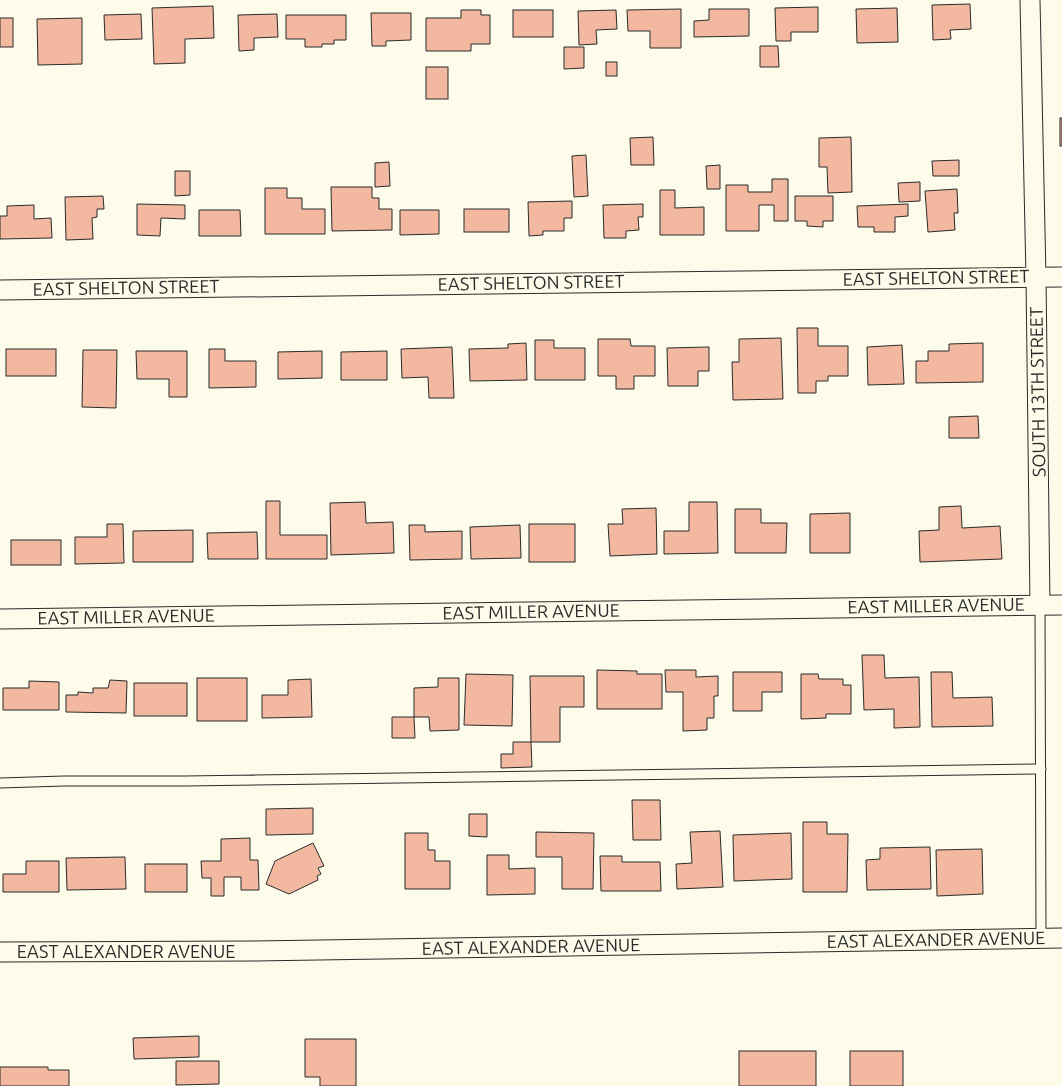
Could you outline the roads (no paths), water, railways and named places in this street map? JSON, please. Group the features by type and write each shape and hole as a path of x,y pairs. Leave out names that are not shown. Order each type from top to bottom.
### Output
{"street":[{"name":"SOUTH 13TH STREET","path":"1030,0 1040,605"},
{"name":"EAST SHELTON STREET","path":"0,290 1062,277"},
{"name":"EAST MILLER AVENUE","path":"0,619 1062,605"},
{"name":"EAST ALEXANDER AVENUE","path":"0,952 255,951 1062,938"}],"lane":[{"path":"1040,605 1042,938"},
{"path":"0,783 1040,769"}]}
